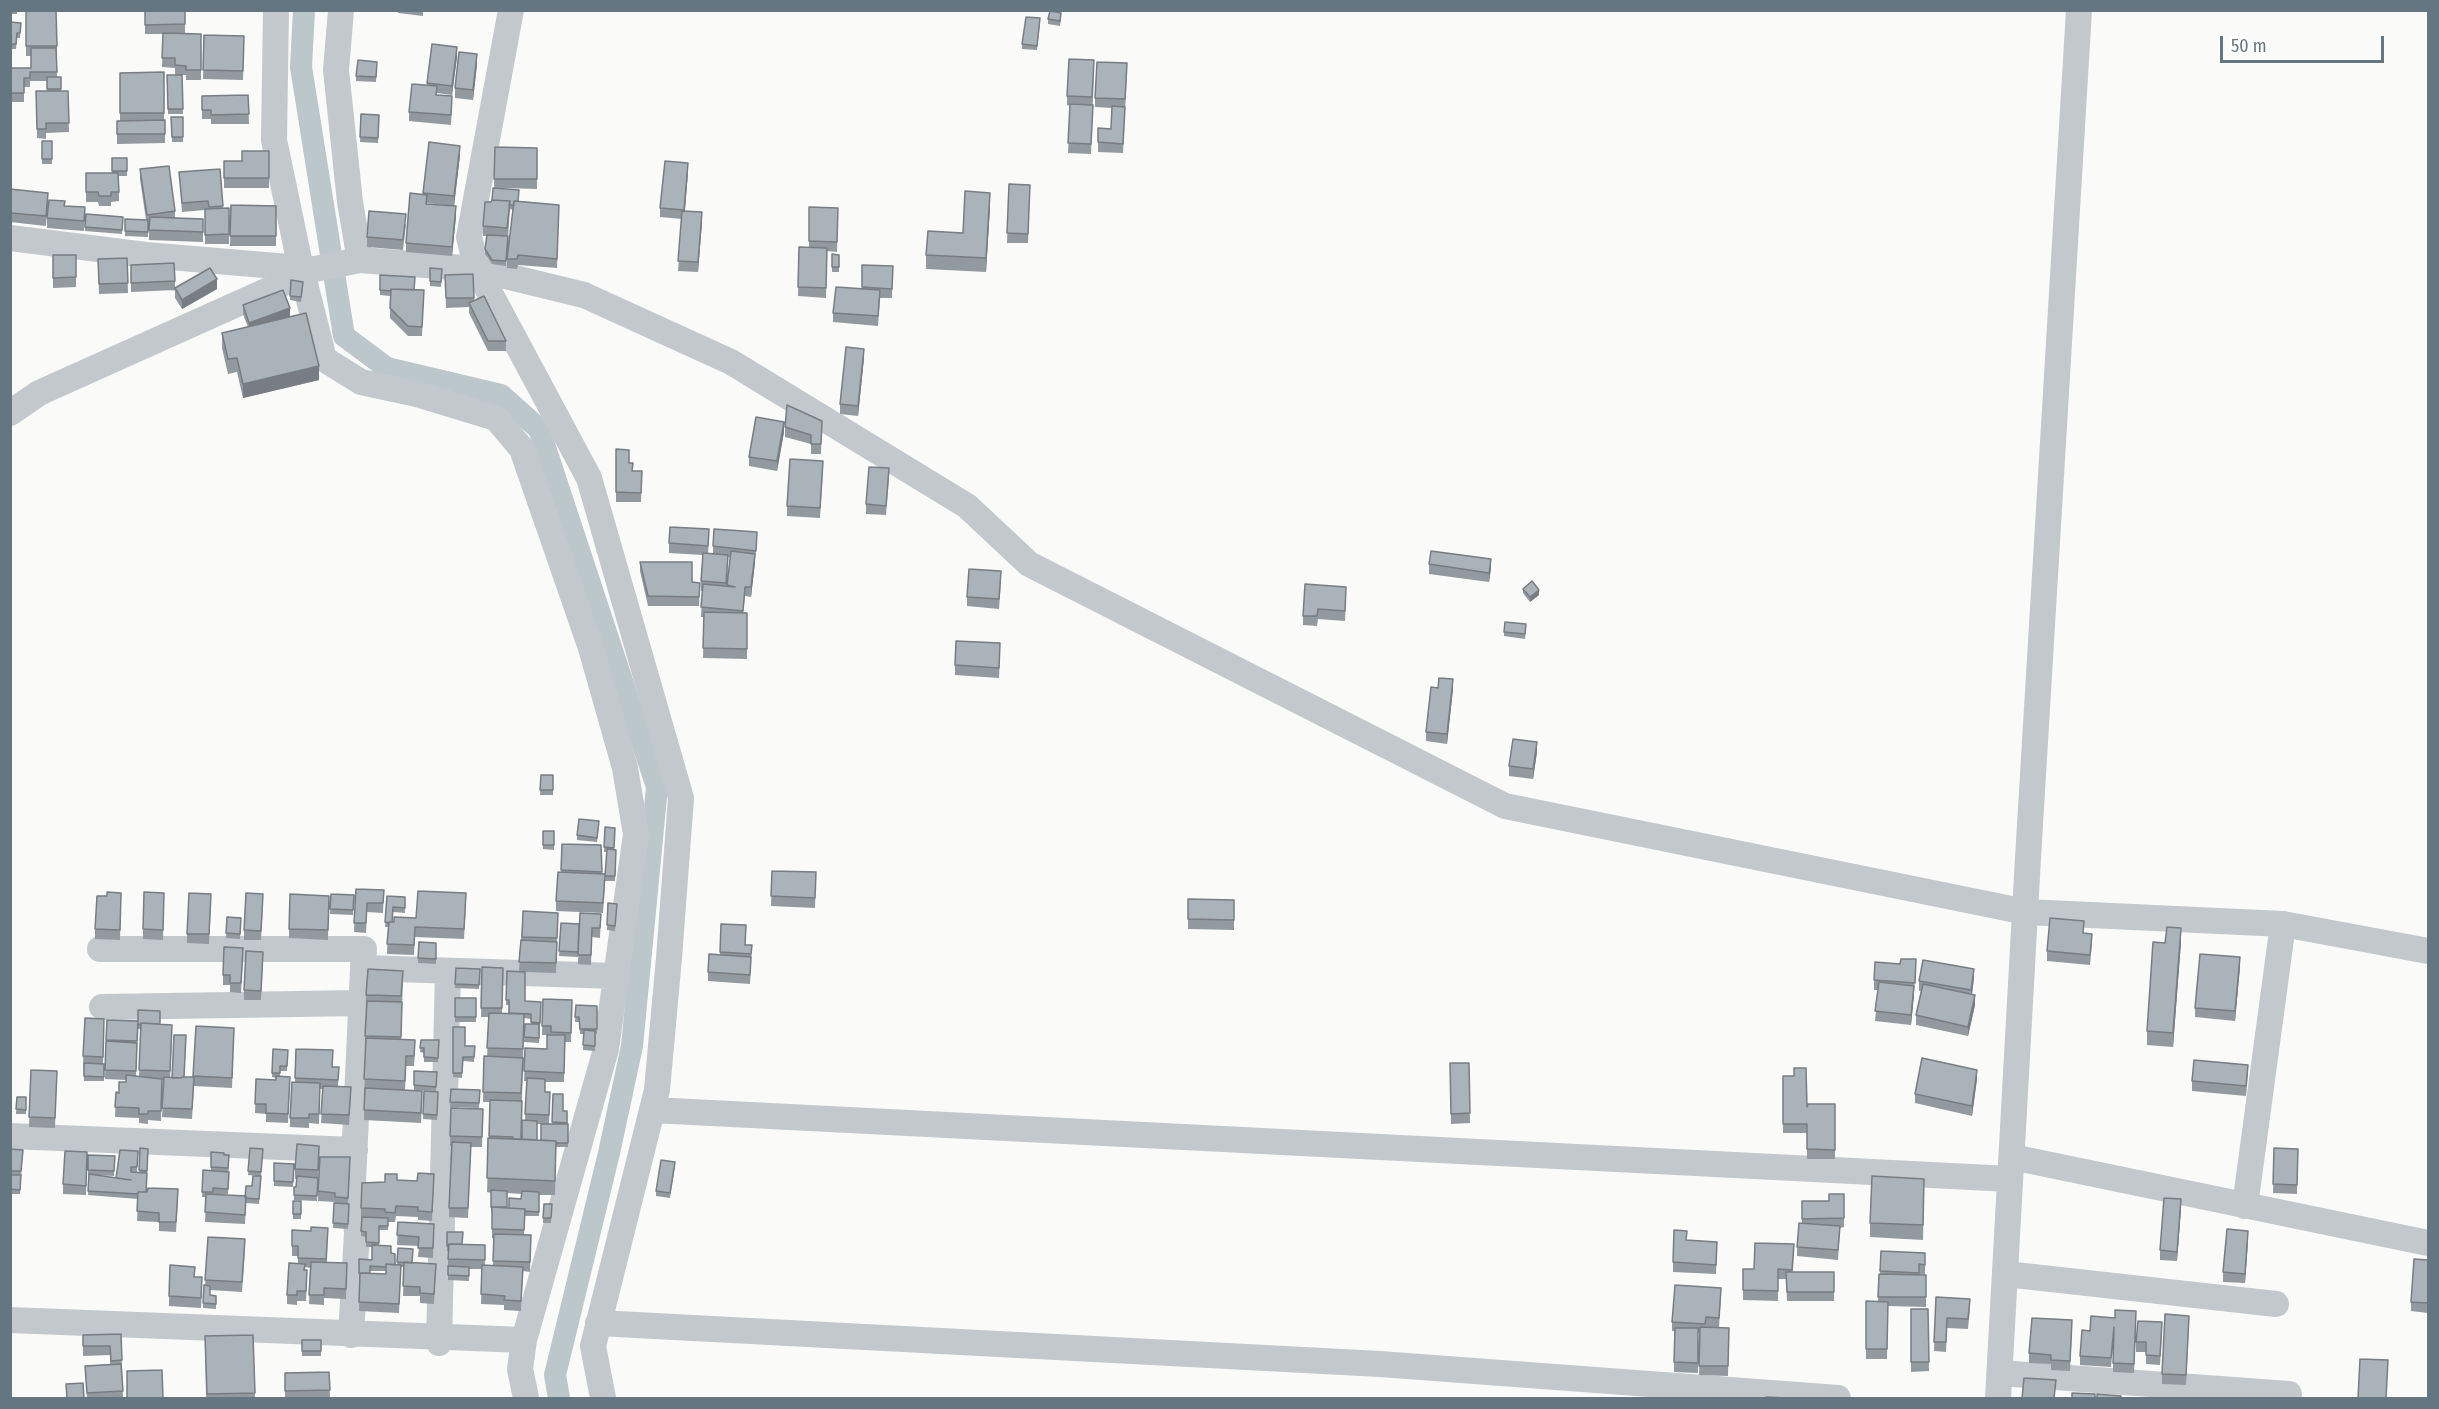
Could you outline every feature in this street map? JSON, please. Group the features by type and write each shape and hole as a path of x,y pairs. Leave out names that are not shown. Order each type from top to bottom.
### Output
{"street":[{"path":"276,10 274,140 312,270 324,359 361,382 417,394 496,418 522,449 591,648 625,768 636,834 606,1049 524,1341 520,1369 526,1398"},
{"path":"341,10 336,70 350,202 360,260"},
{"path":"511,10 469,237 477,269 589,478 681,798 657,1090 593,1346 603,1398"},
{"path":"1998,1398 2079,10"},
{"path":"10,238 146,255 312,270"},
{"path":"10,413 39,393 312,270 360,260 477,269 584,296 731,362 967,506 1029,564 1505,806 2026,912 2283,924 2428,951"},
{"path":"2245,1206 2283,924"},
{"path":"100,949 364,949 353,1181 357,1233 351,1335"},
{"path":"363,968 617,976"},
{"path":"439,1340 448,971"},
{"path":"102,1007 362,1003"},
{"path":"652,1110 2011,1168 2245,1206 2428,1243"},
{"path":"10,1136 355,1150"},
{"path":"2006,1275 2276,1304"},
{"path":"10,1320 439,1340 524,1341"},
{"path":"598,1323 1380,1364 1838,1398"},
{"path":"2000,1373 2289,1394"}],"building":[{"path":"26,10 56,10 57,46 26,46"},
{"path":"145,10 185,10 185,24 145,25"},
{"path":"1050,11 1061,13 1060,21 1048,19"},
{"path":"1026,17 1040,18 1037,46 1022,44"},
{"path":"10,22 21,23 16,44 10,44"},
{"path":"163,33 201,34 201,70 186,70 186,66 175,65 175,58 162,58"},
{"path":"204,35 244,36 243,71 203,70"},
{"path":"432,44 457,47 452,86 427,83"},
{"path":"31,48 56,48 57,72 30,72 30,78 24,78 24,93 10,93 10,68 31,68"},
{"path":"459,52 477,54 473,90 455,88"},
{"path":"1069,59 1094,60 1092,97 1067,96"},
{"path":"358,60 377,62 376,77 356,76"},
{"path":"1097,62 1127,63 1125,99 1095,98"},
{"path":"164,72 164,113 120,113 120,73"},
{"path":"167,75 182,75 183,109 168,109"},
{"path":"47,77 61,77 61,89 47,89"},
{"path":"412,84 437,86 436,95 452,96 451,115 409,112"},
{"path":"36,91 68,91 69,123 46,123 46,129 37,129"},
{"path":"248,95 249,114 211,115 211,110 202,110 202,96"},
{"path":"1070,104 1093,105 1091,144 1068,143"},
{"path":"1112,106 1125,107 1123,144 1098,142 1098,128 1111,129"},
{"path":"361,114 379,115 378,138 360,137"},
{"path":"171,117 183,117 183,137 172,137"},
{"path":"165,120 165,134 117,134 117,121"},
{"path":"42,141 52,141 52,159 42,159"},
{"path":"429,142 460,146 454,196 423,193"},
{"path":"495,147 537,148 537,179 494,179"},
{"path":"242,151 269,151 269,178 224,178 224,161 242,161"},
{"path":"112,158 127,158 127,171 112,171"},
{"path":"665,161 688,163 684,210 660,208"},
{"path":"169,166 175,211 147,215 140,169"},
{"path":"220,169 223,206 209,207 208,201 182,203 179,172"},
{"path":"86,173 118,173 119,192 111,192 111,196 99,196 98,192 86,192"},
{"path":"1009,184 1030,185 1028,234 1007,233"},
{"path":"493,188 519,190 518,201 514,201 514,205 509,205 510,201 492,200"},
{"path":"10,189 48,193 46,216 10,213"},
{"path":"965,191 990,193 986,258 926,255 928,231 963,233"},
{"path":"410,193 427,195 426,204 456,206 452,247 406,243"},
{"path":"49,200 65,201 64,206 85,207 84,221 47,218"},
{"path":"510,201 507,228 483,226 485,202"},
{"path":"514,201 559,205 557,259 518,255 517,259 507,259"},
{"path":"231,205 276,206 276,236 230,236"},
{"path":"809,207 838,208 837,242 809,241"},
{"path":"229,208 229,234 205,235 205,209"},
{"path":"369,211 406,214 403,240 367,237"},
{"path":"682,211 702,212 698,262 678,261"},
{"path":"86,214 123,217 122,230 85,227"},
{"path":"150,217 203,219 203,232 149,230"},
{"path":"125,219 148,220 148,232 125,231"},
{"path":"487,235 508,236 506,261 492,260 485,249"},
{"path":"799,247 827,248 826,288 798,287"},
{"path":"832,254 839,255 839,267 832,267"},
{"path":"53,255 76,255 76,277 53,278"},
{"path":"127,258 128,283 99,284 98,259"},
{"path":"174,263 175,281 131,283 131,265"},
{"path":"862,265 893,266 892,289 862,287"},
{"path":"210,268 217,279 182,300 175,288"},
{"path":"430,268 442,269 441,282 430,281"},
{"path":"473,274 474,298 446,298 445,275"},
{"path":"380,275 415,277 414,290 380,290"},
{"path":"291,280 303,282 301,297 290,296"},
{"path":"836,287 880,290 878,316 833,313"},
{"path":"391,289 424,290 422,327 408,326 390,308"},
{"path":"283,290 290,308 249,323 243,305"},
{"path":"484,296 506,341 488,341 469,303"},
{"path":"306,313 319,366 243,384 237,358 228,359 222,333"},
{"path":"846,347 864,349 858,406 840,404"},
{"path":"787,405 822,421 821,444 811,444 811,435 785,427"},
{"path":"756,417 784,422 777,461 749,457"},
{"path":"616,449 629,450 629,463 633,463 632,471 642,471 641,493 616,492"},
{"path":"790,459 823,461 820,508 787,506"},
{"path":"869,467 889,468 886,506 866,504"},
{"path":"670,527 709,529 708,546 669,543"},
{"path":"714,529 757,532 756,551 713,546"},
{"path":"731,551 755,554 751,587 745,587 743,611 701,607 703,584 735,587 727,585"},
{"path":"1431,551 1491,559 1489,573 1429,564"},
{"path":"703,553 728,555 726,583 701,581"},
{"path":"640,562 692,562 692,582 700,583 699,597 648,596"},
{"path":"969,569 1001,571 999,599 967,597"},
{"path":"1532,581 1539,590 1530,597 1523,589"},
{"path":"1305,584 1346,587 1345,611 1318,609 1317,616 1303,616"},
{"path":"704,612 747,613 747,649 703,648"},
{"path":"1505,622 1526,624 1525,634 1504,632"},
{"path":"956,641 1000,643 999,668 955,665"},
{"path":"1439,678 1453,679 1447,734 1426,732 1431,687 1438,688"},
{"path":"1513,739 1537,742 1533,769 1509,766"},
{"path":"541,775 553,775 553,790 540,790"},
{"path":"579,819 599,821 597,838 577,835"},
{"path":"605,827 615,828 614,848 604,847"},
{"path":"543,831 554,831 554,845 543,845"},
{"path":"562,844 601,845 602,872 561,870"},
{"path":"607,849 616,850 615,876 605,876"},
{"path":"772,871 816,872 815,898 771,896"},
{"path":"558,872 605,874 603,903 556,901"},
{"path":"356,889 384,890 383,903 367,903 366,923 354,923"},
{"path":"418,891 466,893 464,929 415,927 414,945 387,944 389,922 394,922 394,917 416,918"},
{"path":"107,892 121,893 120,930 95,929 97,896 107,896"},
{"path":"144,892 164,893 163,930 143,929"},
{"path":"189,893 211,894 209,934 187,934"},
{"path":"246,893 263,894 261,931 244,930"},
{"path":"290,894 329,896 328,930 289,929"},
{"path":"331,894 354,895 353,910 330,909"},
{"path":"387,896 405,897 405,908 393,907 392,922 388,923 385,922"},
{"path":"1188,899 1234,900 1234,920 1188,919"},
{"path":"608,903 617,904 615,926 607,925"},
{"path":"523,911 558,913 557,938 522,937"},
{"path":"580,913 601,914 600,928 592,928 591,955 578,955"},
{"path":"227,917 241,918 240,934 226,933"},
{"path":"2050,918 2084,921 2083,933 2092,934 2090,955 2047,951"},
{"path":"561,923 579,924 578,952 559,951"},
{"path":"721,924 746,925 745,945 752,945 751,954 720,952"},
{"path":"2167,927 2181,928 2173,1033 2147,1031 2153,942 2165,943"},
{"path":"521,940 557,942 556,963 519,962"},
{"path":"419,942 436,943 436,959 418,958"},
{"path":"224,947 243,948 241,983 230,983 230,975 223,975"},
{"path":"246,951 263,952 261,991 244,990"},
{"path":"709,954 751,957 750,975 708,972"},
{"path":"2200,954 2240,957 2235,1011 2195,1008"},
{"path":"1901,959 1916,959 1915,983 1874,980 1875,962 1900,964"},
{"path":"1923,960 1974,969 1971,990 1919,981"},
{"path":"482,967 503,968 502,1008 481,1008"},
{"path":"456,968 480,969 479,985 455,984"},
{"path":"368,969 403,971 401,996 366,995"},
{"path":"507,971 525,972 525,1001 541,1002 540,1023 531,1022 531,1014 509,1013 509,1000 506,1000"},
{"path":"1879,982 1914,986 1911,1015 1875,1011"},
{"path":"1923,984 1975,995 1968,1027 1916,1015"},
{"path":"455,998 476,998 476,1017 455,1017"},
{"path":"543,999 572,1000 571,1033 551,1032 551,1026 542,1026"},
{"path":"367,1001 402,1002 401,1037 365,1036"},
{"path":"576,1005 597,1006 597,1029 580,1029 579,1017 575,1017"},
{"path":"138,1010 160,1011 160,1024 138,1024"},
{"path":"489,1013 524,1014 523,1049 487,1048"},
{"path":"85,1018 104,1019 103,1057 83,1056"},
{"path":"107,1020 138,1021 137,1041 106,1040"},
{"path":"141,1023 172,1025 170,1071 139,1070"},
{"path":"525,1024 539,1024 539,1038 524,1037"},
{"path":"196,1026 234,1028 232,1078 193,1076"},
{"path":"453,1027 465,1027 465,1046 475,1046 474,1057 463,1057 462,1073 453,1073"},
{"path":"584,1030 595,1031 595,1046 583,1045"},
{"path":"174,1035 186,1035 184,1077 181,1078 172,1078"},
{"path":"547,1035 565,1035 564,1073 524,1071 525,1048 547,1049"},
{"path":"366,1038 415,1040 414,1056 406,1056 405,1081 364,1079"},
{"path":"421,1040 439,1040 438,1058 424,1057 424,1048 420,1048"},
{"path":"106,1041 137,1043 136,1071 105,1070"},
{"path":"273,1049 288,1050 287,1066 280,1066 280,1073 272,1073"},
{"path":"296,1049 333,1050 332,1067 339,1067 338,1080 295,1078"},
{"path":"484,1056 523,1058 521,1093 483,1092"},
{"path":"1922,1058 1977,1070 1972,1106 1915,1094"},
{"path":"2194,1060 2248,1065 2246,1086 2192,1081"},
{"path":"84,1063 104,1064 104,1077 84,1076"},
{"path":"1450,1063 1469,1063 1470,1113 1451,1114"},
{"path":"1794,1068 1806,1068 1807,1107 1808,1104 1835,1104 1835,1150 1807,1149 1807,1124 1783,1124 1783,1076 1794,1076"},
{"path":"31,1070 57,1071 55,1118 29,1117"},
{"path":"414,1071 437,1072 436,1087 414,1085"},
{"path":"126,1075 162,1079 161,1111 139,1114 139,1108 115,1107 119,1082 126,1082"},
{"path":"276,1076 290,1077 288,1114 266,1113 266,1104 255,1104 256,1079 276,1080"},
{"path":"164,1077 194,1077 192,1109 162,1108"},
{"path":"527,1078 545,1079 545,1092 550,1092 549,1115 525,1114"},
{"path":"292,1082 320,1083 319,1114 309,1114 309,1118 290,1118"},
{"path":"323,1086 351,1087 349,1115 321,1114"},
{"path":"365,1088 422,1091 421,1113 364,1110"},
{"path":"451,1089 480,1090 479,1103 450,1102"},
{"path":"424,1091 438,1092 437,1115 423,1114"},
{"path":"553,1094 563,1094 563,1111 567,1111 567,1123 552,1122"},
{"path":"17,1097 26,1097 26,1110 16,1109"},
{"path":"490,1100 522,1101 521,1139 489,1136"},
{"path":"451,1108 483,1109 482,1137 450,1136"},
{"path":"522,1120 537,1121 537,1140 522,1139"},
{"path":"541,1124 568,1124 568,1143 541,1140"},
{"path":"488,1138 556,1141 555,1181 487,1178"},
{"path":"452,1142 471,1143 468,1208 449,1208"},
{"path":"297,1144 319,1146 318,1170 295,1169"},
{"path":"140,1148 148,1149 147,1171 139,1170"},
{"path":"250,1148 263,1149 261,1172 248,1171"},
{"path":"2274,1148 2298,1149 2297,1185 2273,1184"},
{"path":"10,1149 23,1150 21,1171 10,1171"},
{"path":"120,1150 138,1151 137,1167 131,1167 131,1172 147,1173 146,1192 138,1192 138,1194 88,1191 89,1174 116,1178"},
{"path":"65,1151 87,1152 86,1186 63,1184"},
{"path":"211,1152 229,1155 228,1168 211,1167"},
{"path":"88,1155 115,1156 114,1171 88,1170"},
{"path":"320,1157 350,1157 348,1198 335,1197 335,1193 318,1191"},
{"path":"661,1160 675,1162 670,1193 656,1191"},
{"path":"274,1163 294,1164 293,1182 274,1181"},
{"path":"203,1170 229,1172 228,1189 213,1188 213,1192 202,1192"},
{"path":"418,1173 434,1174 432,1212 418,1211 418,1207 396,1206 395,1213 385,1212 385,1209 361,1208 362,1183 385,1182 385,1174 397,1174 397,1180 417,1181"},
{"path":"10,1175 21,1175 20,1190 10,1189"},
{"path":"253,1176 261,1176 259,1199 245,1198 246,1186 252,1186"},
{"path":"297,1176 318,1178 317,1196 294,1195"},
{"path":"1872,1176 1924,1179 1923,1225 1870,1223"},
{"path":"148,1188 178,1189 176,1222 159,1222 159,1213 137,1211 138,1192 147,1192"},
{"path":"491,1190 507,1191 507,1207 491,1207"},
{"path":"522,1191 539,1192 539,1212 509,1208 509,1198 521,1199"},
{"path":"206,1194 246,1196 245,1215 205,1212"},
{"path":"1829,1194 1844,1194 1844,1218 1802,1219 1802,1201 1829,1201"},
{"path":"2164,1198 2181,1199 2177,1252 2160,1250"},
{"path":"293,1201 301,1201 301,1214 293,1214"},
{"path":"334,1203 349,1204 348,1224 333,1223"},
{"path":"544,1204 552,1204 551,1218 543,1218"},
{"path":"492,1207 525,1209 524,1230 492,1229"},
{"path":"362,1217 388,1218 388,1226 379,1226 379,1243 366,1242 366,1232 361,1231"},
{"path":"398,1222 434,1224 433,1248 418,1248 419,1237 397,1235"},
{"path":"1799,1223 1840,1226 1838,1250 1797,1247"},
{"path":"311,1227 328,1228 326,1259 298,1258 298,1246 292,1246 292,1230 311,1231"},
{"path":"2227,1229 2248,1231 2245,1274 2223,1272"},
{"path":"1674,1230 1687,1231 1686,1240 1717,1242 1716,1265 1673,1262"},
{"path":"447,1232 463,1232 462,1244 447,1246"},
{"path":"494,1234 531,1235 530,1262 493,1261"},
{"path":"208,1237 245,1239 242,1282 205,1280"},
{"path":"1755,1243 1794,1244 1792,1270 1778,1269 1778,1291 1743,1290 1743,1269 1754,1269"},
{"path":"449,1244 485,1245 485,1260 448,1259"},
{"path":"372,1245 391,1246 391,1253 395,1254 395,1265 370,1266 370,1273 359,1273 359,1259 372,1260"},
{"path":"398,1248 413,1249 412,1263 397,1262"},
{"path":"1881,1251 1925,1253 1925,1265 1919,1264 1919,1273 1880,1271"},
{"path":"2414,1259 2428,1260 2428,1303 2411,1302"},
{"path":"311,1262 347,1263 346,1289 324,1288 324,1295 309,1295"},
{"path":"404,1262 436,1264 434,1294 420,1293 420,1287 403,1286"},
{"path":"289,1263 305,1264 304,1270 307,1270 306,1291 297,1291 297,1295 287,1295"},
{"path":"386,1264 401,1265 399,1304 359,1302 360,1273 386,1274"},
{"path":"170,1265 195,1267 194,1277 202,1277 201,1298 169,1296"},
{"path":"482,1265 523,1267 521,1301 504,1300 505,1296 481,1294"},
{"path":"448,1266 469,1267 469,1276 448,1275"},
{"path":"1786,1272 1834,1272 1834,1292 1787,1292"},
{"path":"1879,1274 1926,1275 1926,1297 1878,1297"},
{"path":"204,1285 210,1286 210,1295 216,1296 216,1304 203,1303"},
{"path":"1675,1285 1721,1288 1719,1318 1706,1317 1705,1324 1672,1322"},
{"path":"1936,1297 1970,1299 1968,1319 1947,1318 1946,1342 1934,1342"},
{"path":"1866,1301 1888,1302 1887,1349 1866,1349"},
{"path":"1911,1309 1928,1309 1929,1362 1911,1362"},
{"path":"2115,1310 2136,1311 2134,1364 2113,1363 2114,1327 2111,1358 2080,1356 2082,1330 2090,1331 2091,1316 2115,1318"},
{"path":"2165,1314 2189,1316 2186,1375 2162,1374"},
{"path":"2032,1318 2072,1320 2070,1361 2051,1360 2051,1355 2029,1353"},
{"path":"2138,1321 2162,1322 2160,1356 2146,1355 2146,1342 2136,1342"},
{"path":"1700,1327 1729,1328 1728,1366 1699,1366"},
{"path":"1675,1328 1698,1328 1698,1363 1674,1362"},
{"path":"121,1334 122,1360 111,1361 110,1346 83,1346 83,1335"},
{"path":"253,1335 255,1393 207,1394 205,1336"},
{"path":"302,1340 321,1340 321,1351 302,1351"},
{"path":"2360,1359 2388,1360 2386,1398 2358,1398"},
{"path":"121,1364 123,1391 87,1393 85,1366"},
{"path":"162,1370 163,1398 127,1398 127,1371"},
{"path":"329,1372 330,1390 285,1391 285,1373"},
{"path":"2024,1378 2056,1380 2054,1398 2022,1398"},
{"path":"83,1383 84,1398 67,1398 66,1384"},
{"path":"2072,1393 2095,1394 2095,1398 2072,1398"},
{"path":"2097,1394 2121,1396 2121,1398 2097,1398"}],"waterway":[{"path":"304,10 301,67 344,336 387,368 501,395 539,429 657,787 632,1046 609,1153 555,1375 559,1398"}]}
